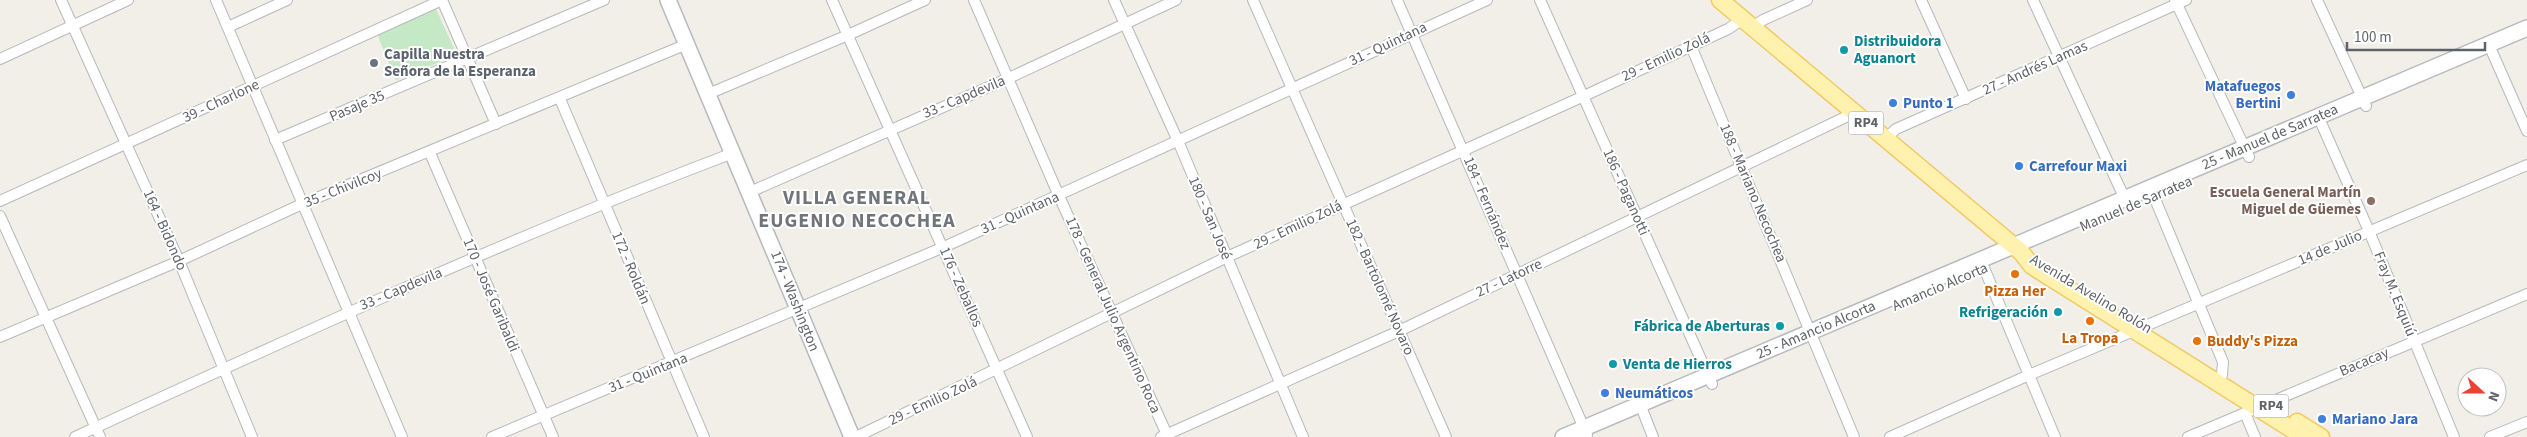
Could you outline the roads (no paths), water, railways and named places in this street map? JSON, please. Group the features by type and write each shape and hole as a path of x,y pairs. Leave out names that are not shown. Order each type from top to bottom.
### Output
{"main road":[{"name":"174 - Washington","path":"668,0 852,437"},
{"name":"RP4","path":"1720,0 2017,249"},
{"path":"2491,49 2527,28"},
{"name":"Manuel de Sarratea","path":"2017,249 2247,152 2322,125 2364,102 2491,49 2527,38"},
{"name":"25 - Manuel de Sarratea","path":"2247,152 2364,102"},
{"path":"2017,249 2124,197 2152,191"},
{"name":"Amancio Alcorta","path":"1812,336 1984,268 2017,249"},
{"name":"Avenida Avelino Rolón","path":"2017,249 2032,266 2222,375 2257,408 2321,437"},
{"name":"25 - Amancio Alcorta","path":"1563,437 1585,433 2017,249"},
{"name":"Avenida Avelino Rolón","path":"2140,329 2257,408 2304,437"}],"street":[{"name":"164 - Bidondo","path":"61,0 128,144 252,437"},
{"path":"0,59 128,0"},
{"path":"216,0 402,437"},
{"path":"228,27 286,0"},
{"path":"442,0 496,124"},
{"name":"39 - Charlone","path":"0,201 442,0"},
{"name":"Pasaje 35","path":"275,140 604,0"},
{"name":"176 - Zeballos","path":"832,0 944,247 1027,437"},
{"path":"708,94 848,35 925,0"},
{"name":"178 - General Julio Argentino Roca","path":"974,0 1059,196 1113,313 1165,436"},
{"name":"180 - San José","path":"1114,0 1178,141 1304,437"},
{"name":"33 - Capdevila","path":"750,192 1009,78 1176,0"},
{"name":"182 - Bartolomé Novaro","path":"1253,0 1446,437"},
{"name":"184 - Fernández","path":"1397,0 1464,150 1585,433"},
{"name":"31 - Quintana","path":"492,437 672,363 944,247 1487,0"},
{"name":"186 - Paganotti","path":"1540,0 1710,380"},
{"name":"29 - Emilio Zolá","path":"856,437 1227,257 1691,46 1747,23 1763,20 1807,0"},
{"path":"1920,0 1966,99"},
{"path":"2033,0 2124,197"},
{"path":"2317,0 2364,102"},
{"path":"2180,1 2247,152"},
{"name":"27 - Andrés Lamas","path":"1886,138 1896,129 2060,57 2180,1"},
{"name":"35 - Chivilcoy","path":"0,337 179,261 302,204 560,99 687,44"},
{"name":"188 - Mariano Necochea","path":"1691,46 1854,437"},
{"path":"2491,49 2527,131"},
{"name":"172 - Roldán","path":"560,99 704,437"},
{"name":"27 - Latorre","path":"1165,436 1399,331 1743,168 1854,113"},
{"name":"Fray M. Esquiú","path":"2322,125 2369,231 2454,437"},
{"name":"170 - José Garibaldi","path":"430,153 552,437"},
{"name":"33 - Capdevila","path":"75,437 98,432 223,368 474,257 603,203 733,153"},
{"name":"14 de Julio","path":"1890,437 2029,375 2527,165"},
{"path":"2152,191 2223,362 2222,375"},
{"path":"0,216 98,432"},
{"path":"1984,268 2055,437"},
{"name":"Bacacay","path":"2188,437 2527,294"},
{"path":"1641,408 1653,437"},
{"path":"2255,437 2257,408"},
{"path":"2490,437 2527,422"}],"place":[{"name":"Distribuidora Aguanort","path":"1844,50"},
{"name":"Capilla Nuestra Señora de la Esperanza","path":"374,63"},
{"name":"Matafuegos Bertini","path":"2291,95"},
{"name":"Punto 1","path":"1893,103"},
{"name":"Carrefour Maxi","path":"2019,166"},
{"name":"Escuela General Martín Miguel de Güemes","path":"2371,201"},
{"name":"Pizza Her","path":"2015,274"},
{"name":"Refrigeración","path":"2058,312"},
{"name":"La Tropa","path":"2090,321"},
{"name":"Fábrica de Aberturas","path":"1780,326"},
{"name":"Buddy's Pizza","path":"2197,341"},
{"name":"Venta de Hierros","path":"1613,364"},
{"name":"Neumáticos","path":"1605,393"},
{"name":"Mariano Jara","path":"2322,419"}],"district":[{"name":"VILLA GENERAL EUGENIO NECOCHEA","path":"857,210"}]}
